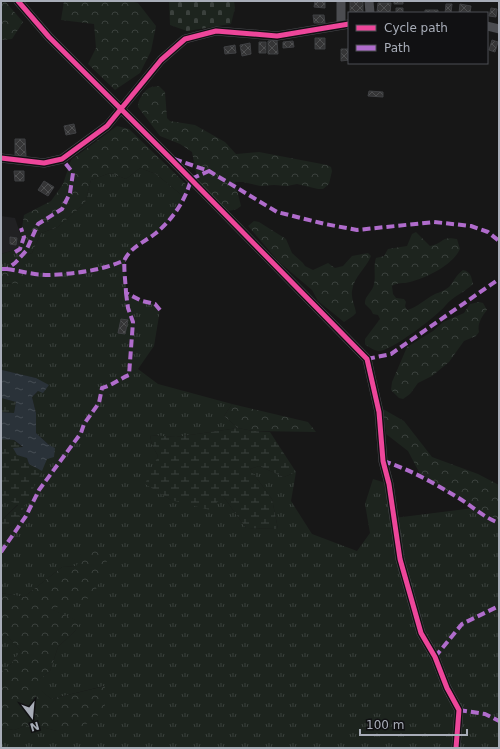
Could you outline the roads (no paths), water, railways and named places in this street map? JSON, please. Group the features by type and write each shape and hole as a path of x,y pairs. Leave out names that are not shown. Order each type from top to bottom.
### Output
{"street":[{"path":"18,1 49,37 367,359 379,412 383,461 389,484 400,559 421,633 435,657 447,688 459,710 456,748"},
{"path":"1,158 44,164 62,159 107,126 122,110 161,60 185,39 216,31 278,36 345,25 341,1"},
{"path":"369,1 370,12"},
{"path":"488,26 499,29"}],"water":[{"path":"2,370 36,378 49,385 43,393 38,391 32,397 36,413 36,433 49,445 55,448 54,457 47,459 42,471 29,464 27,458 17,455 13,448 23,447 14,440 1,439 1,412 14,413 16,402 1,398"}]}
